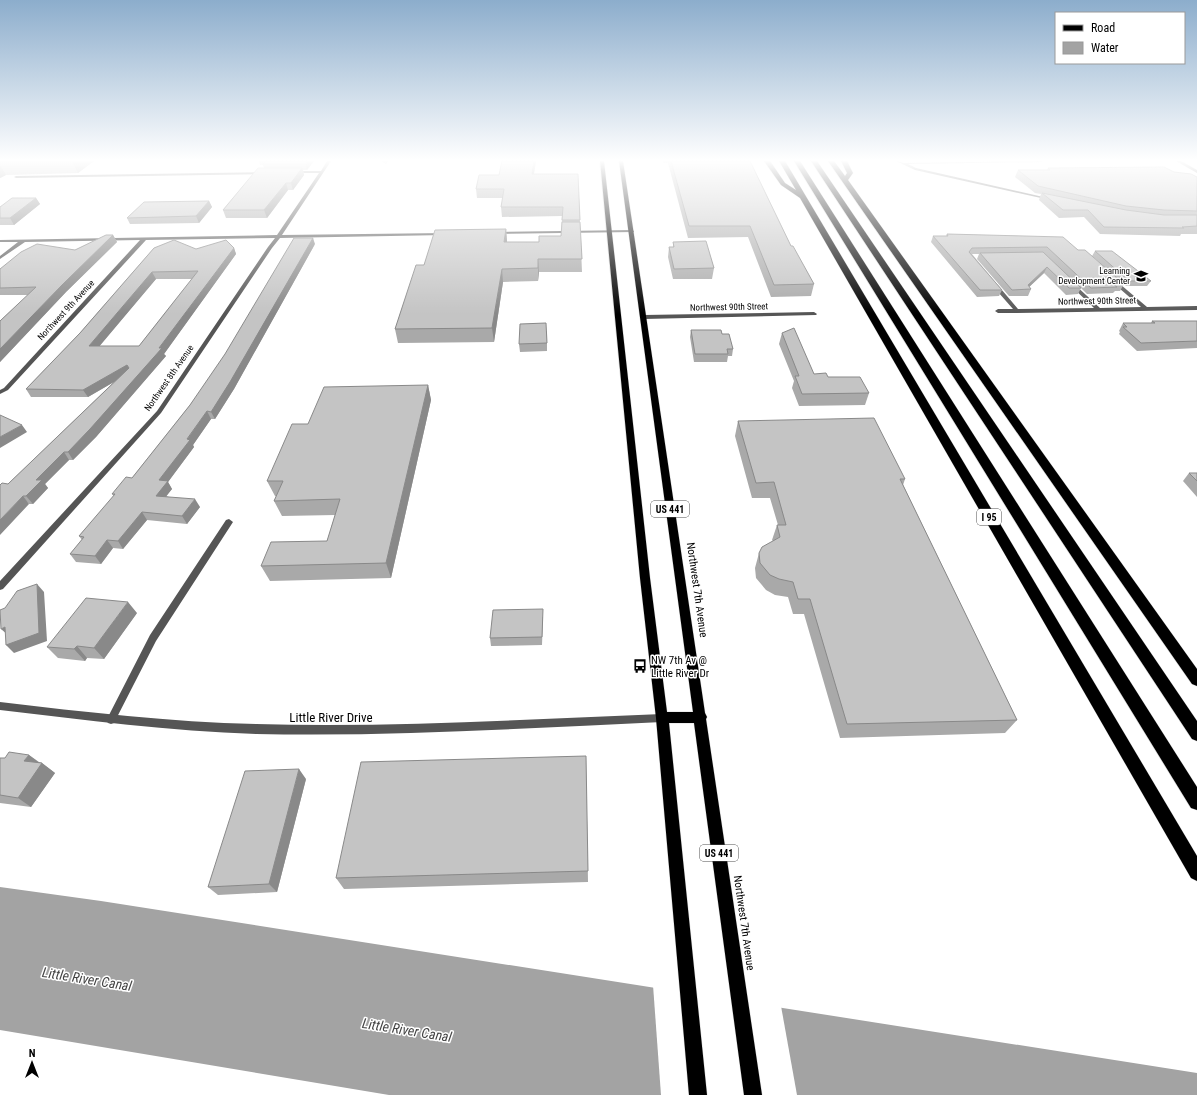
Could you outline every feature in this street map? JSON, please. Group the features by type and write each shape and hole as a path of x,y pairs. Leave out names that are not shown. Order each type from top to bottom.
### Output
{"highway":[{"name":"I 95","path":"811,212 1197,872"},
{"path":"829,212 1197,802"},
{"path":"848,212 1197,734"},
{"path":"867,212 936,312 1197,680"}],"main road":[{"name":"US 441","path":"607,212 643,562 662,718 698,1095"},
{"name":"Northwest 7th Avenue","path":"629,212 753,1095"},
{"path":"662,718 701,717"}],"street":[{"name":"Northwest 8th Avenue","path":"0,587 159,412 270,247 279,237 295,212"},
{"path":"491,233 632,231"},
{"path":"0,241 454,234"},
{"name":"Northwest 9th Avenue","path":"0,392 6,389 144,239"},
{"path":"0,258 23,241"},
{"path":"1107,274 1146,309"},
{"path":"1065,277 1099,310"},
{"path":"991,281 1017,311"},
{"name":"Northwest 90th Street","path":"998,311 1197,308"},
{"name":"Northwest 90th Street","path":"644,317 814,314"},
{"path":"111,720 153,638 229,522"},
{"name":"Little River Drive","path":"0,706 111,720 255,729 390,730 662,718"}],"water":[{"name":"Little River Canal","path":"0,887 101,901 1197,1073 1197,1095 389,1095 0,1030"}],"pier":[{"path":"653,985 781,1006 797,1095 661,1095"}],"building":[{"path":"0,212 18,212 10,218 0,218"},
{"path":"133,212 199,212 196,216 127,218"},
{"path":"563,212 580,212 580,220 562,220"},
{"path":"685,212 775,212 791,246 793,246 814,284 774,285 750,226 689,226"},
{"path":"1090,212 1142,212 1164,215 1197,215 1197,226 1182,227 1184,228 1104,227"},
{"path":"562,222 580,222 582,259 538,259 538,268 502,269 492,328 395,329 416,265 424,265 435,230 506,229 504,242 539,242 539,236 561,236"},
{"path":"947,234 1063,237 1078,250 1085,250 1124,284 1114,285 1117,287 1091,288 1047,247 972,248 969,252 1002,290 980,290 933,236 948,236"},
{"path":"106,235 113,235 0,349 0,321 36,287 0,288 0,269 21,252 37,244 75,250"},
{"path":"294,238 313,238 230,382 211,412 207,411 187,439 190,440 159,480 168,481 156,496 195,499 182,516 142,512 118,541 107,540 95,556 70,554 84,537 79,536 115,494 112,494 126,477 132,478 190,405 225,354"},
{"path":"174,240 196,249 226,240 234,248 159,348 162,348 90,429 68,452 64,452 36,480 42,480 26,496 23,496 0,520 0,485 2,483 8,484 129,368 127,365 83,390 26,389 80,333 154,248","holes":["198,271 139,346 89,346 152,272"]},
{"path":"706,241 714,268 674,269 669,247 674,247 673,242"},
{"path":"1095,251 1112,251 1151,281 1129,281"},
{"path":"1043,252 1081,288 1069,288 1047,267 1028,285 1031,289 1012,290 980,253"},
{"path":"1152,321 1197,321 1197,341 1141,343 1123,327 1127,327 1123,323 1155,323"},
{"path":"546,323 547,343 519,344 520,324"},
{"path":"794,328 814,374 826,373 828,377 860,377 869,393 802,394 795,376 799,376 782,333"},
{"path":"691,330 721,330 722,334 729,334 733,349 727,349 728,354 695,354"},
{"path":"428,385 386,563 261,566 271,542 327,541 340,499 274,501 283,481 267,481 292,424 308,424 324,387"},
{"path":"0,415 22,425 0,437"},
{"path":"874,418 905,479 900,479 1017,720 847,724 810,599 798,599 793,582 779,579 770,575 760,563 759,553 762,547 780,537 777,525 786,525 774,482 756,483 738,421"},
{"path":"1189,473 1197,473 1197,481"},
{"path":"37,584 39,633 6,645 5,627 1,629 0,610 5,608 17,591"},
{"path":"86,598 128,602 94,648 77,646 74,649 47,647"},
{"path":"543,609 542,637 490,638 493,610"},
{"path":"9,752 29,755 24,761 42,763 18,798 0,795 0,758 5,758"},
{"path":"586,756 588,871 336,878 361,762"},
{"path":"299,769 269,884 208,887 245,771"}],"place":[{"name":"Learning Development Center","path":"1141,276"},
{"name":"NW 7th Av @ Little River Dr","path":"640,666"}]}
